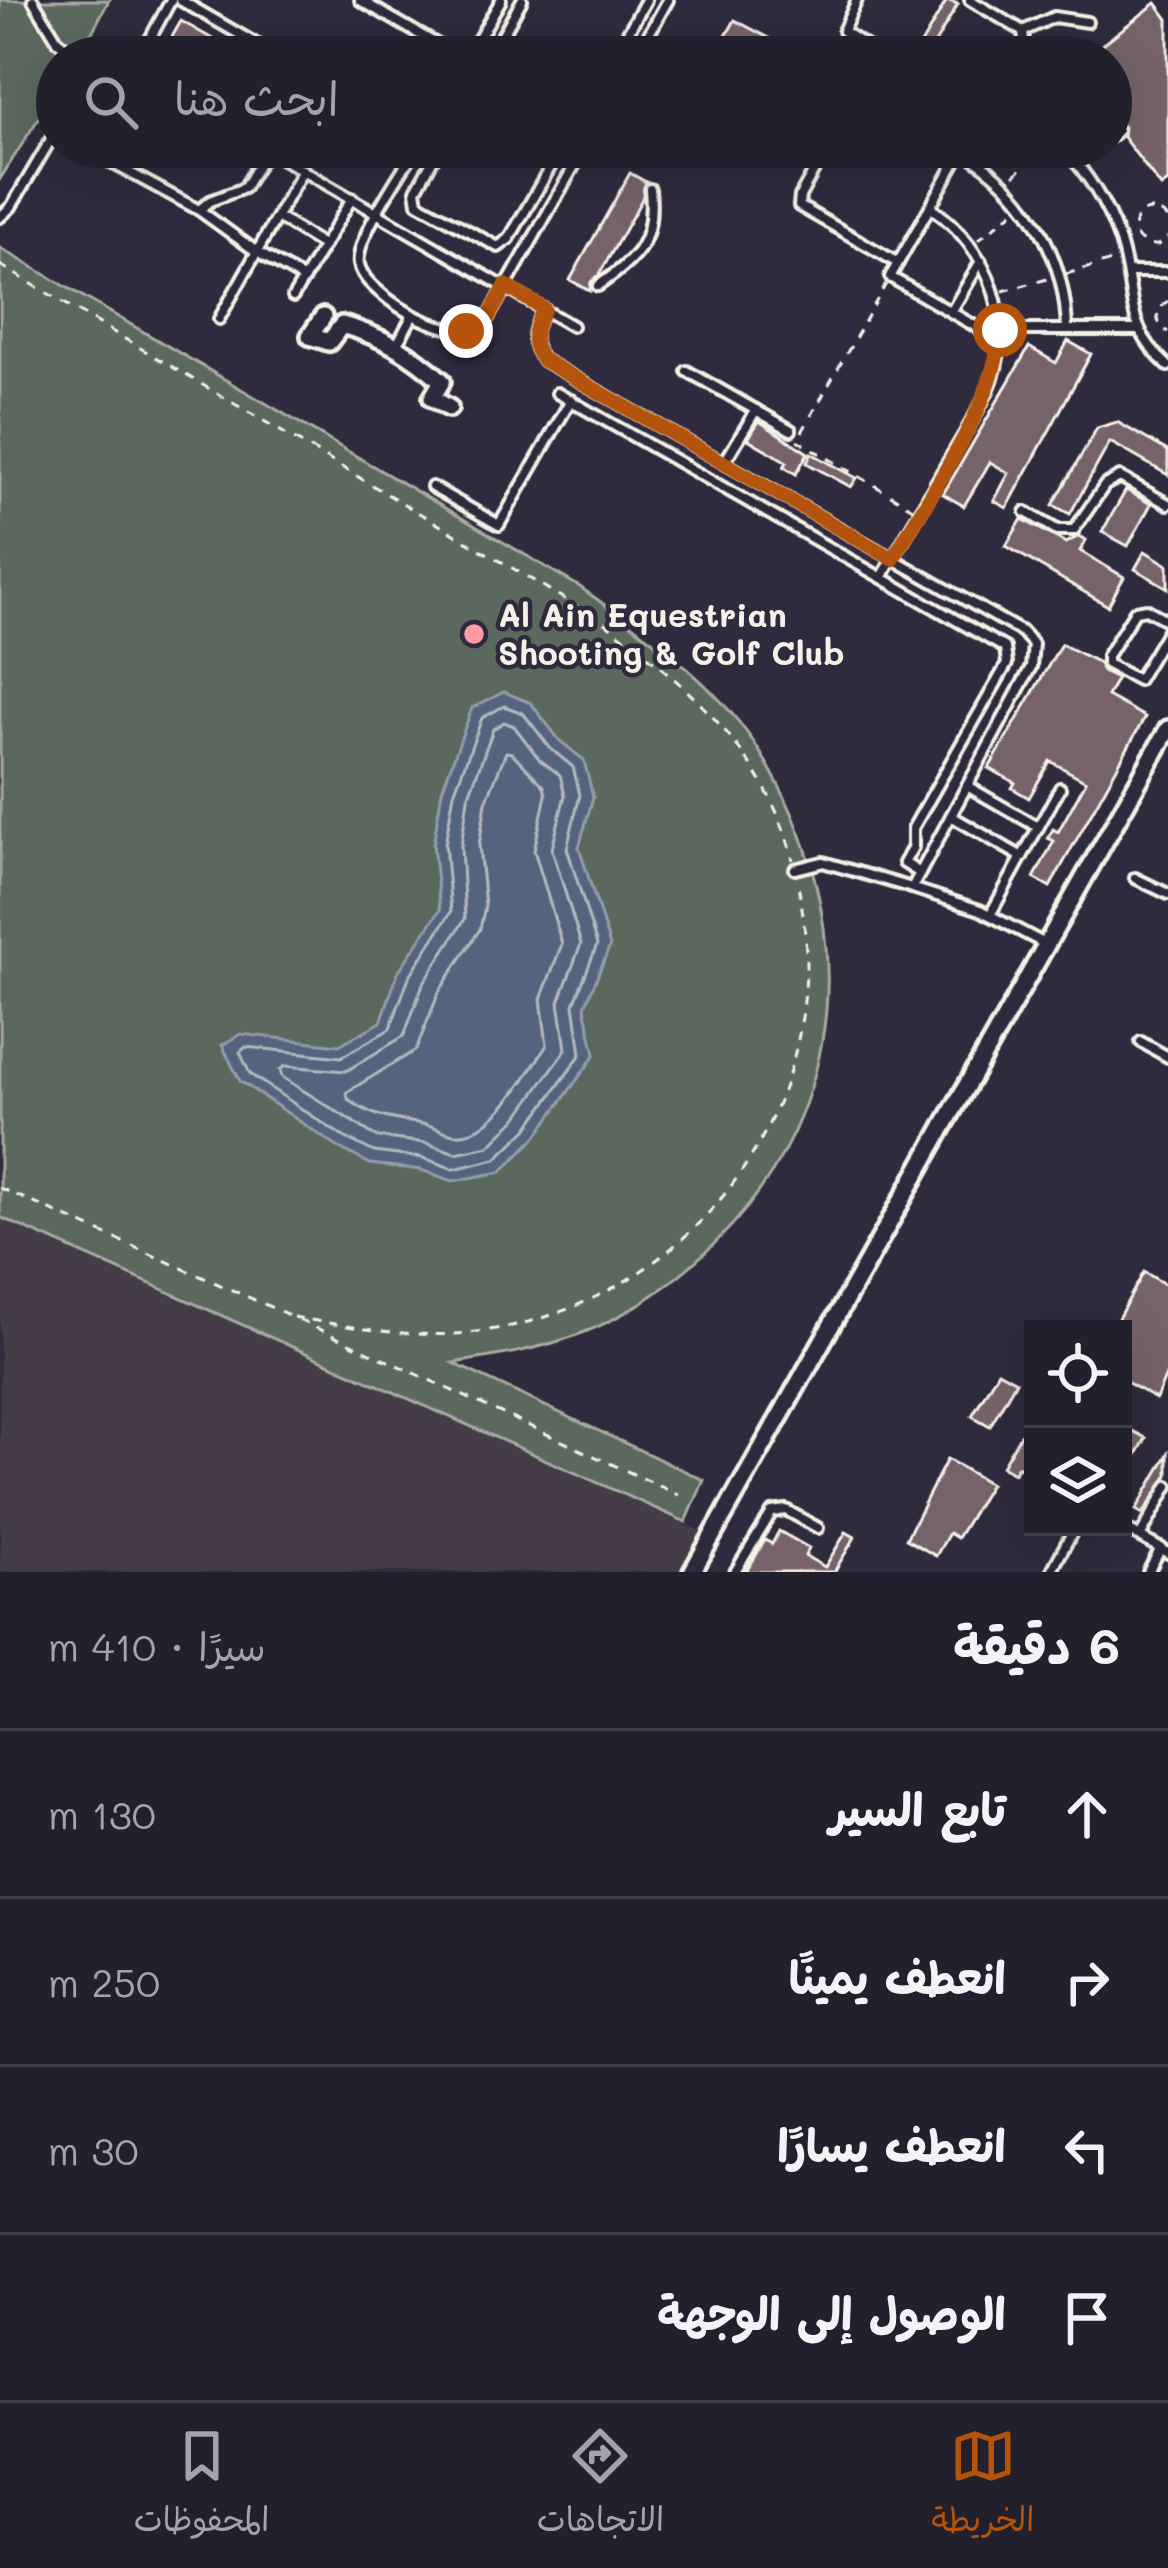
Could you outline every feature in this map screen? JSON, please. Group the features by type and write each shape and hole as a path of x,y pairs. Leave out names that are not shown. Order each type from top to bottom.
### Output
{"street":[{"path":"323,317 310,336 329,342 342,325 396,344 442,381 432,398 449,408"},
{"path":"692,1572 1168,730"}],"lane":[{"path":"33,0 55,36"},
{"path":"153,36 176,0 241,36"},
{"path":"360,0 426,36"},
{"path":"478,36 501,0"},
{"path":"502,36 522,0"},
{"path":"626,36 646,0"},
{"path":"647,36 668,0"},
{"path":"849,36 843,32 857,0"},
{"path":"970,0 1023,31"},
{"path":"1023,31 1054,17 1088,22"},
{"path":"1023,31 1024,36"},
{"path":"0,217 36,165"},
{"path":"121,168 199,210 257,252 304,278"},
{"path":"199,210 244,188 254,168"},
{"path":"300,168 572,326"},
{"path":"404,168 358,254 362,272 379,292 413,315 446,328 474,329 488,318 573,168"},
{"path":"428,168 416,190 418,203 498,247 509,239 550,168"},
{"path":"815,168 799,206 898,263"},
{"path":"952,168 890,277 984,331 1137,330"},
{"path":"986,168 1024,204 1041,229 1057,266 1067,330"},
{"path":"1079,168 1112,220 1128,272 1137,330 1168,366"},
{"path":"219,319 303,170"},
{"path":"598,286 631,262 649,234 650,190"},
{"path":"293,297 352,198"},
{"path":"882,577 987,393 1000,332 995,293 982,260 930,207"},
{"path":"277,217 324,246"},
{"path":"951,312 982,260"},
{"path":"1128,272 1168,272"},
{"path":"544,309 533,334 543,360 1022,632 1033,644 1031,667 912,887"},
{"path":"396,344 413,315"},
{"path":"687,371 791,430"},
{"path":"557,393 1002,645 1008,656 914,828 913,847 904,863 920,873"},
{"path":"432,487 499,526 571,400"},
{"path":"724,464 756,410"},
{"path":"1026,512 1057,530 1074,530 1105,485 1120,477 1168,503"},
{"path":"1168,620 1146,609 1135,611 1107,656 1107,664 1138,680 1168,630"},
{"path":"967,786 1039,827"},
{"path":"990,915 1060,788"},
{"path":"951,816 1022,857"},
{"path":"795,869 823,862 912,887 990,915 1046,945"},
{"path":"1136,878 1168,894"},
{"path":"1141,1042 1168,1056"},
{"path":"1140,1537 1168,1486"},
{"path":"735,1572 772,1512 786,1510 818,1528"},
{"path":"1132,1532 1164,1551 1148,1572"},
{"path":"1051,1572 1071,1536"}],"path":[{"path":"1006,184 1021,168"},
{"path":"971,244 1024,204"},
{"path":"1168,218 1150,209 1139,214 1134,225 1137,237 1146,244 1158,245 1168,237"},
{"path":"0,266 605,623 638,647 700,699 738,745 769,796 795,869 804,911 807,971 801,1031 785,1089 764,1138 731,1188 691,1233 643,1270 591,1300 534,1321 475,1333 414,1335 293,1317"},
{"path":"890,277 797,440 920,512"},
{"path":"1168,301 1156,317 1168,332"},
{"path":"0,1188 680,1495"}],"shaded area":[{"path":"0,1217 712,1536 692,1572 0,1572"}],"green space":[{"path":"0,0 109,0 90,36 36,36 36,122 0,179"},
{"path":"0,248 580,587 701,681 760,752 792,814 814,878 826,943 826,1008 815,1072 793,1133 759,1191 713,1245 654,1294 569,1338 453,1363 704,1480 686,1522 0,1217"}],"water":[{"path":"504,692 531,703 560,741 584,760 593,797 579,847 610,946 585,1006 595,1055 536,1137 501,1172 453,1181 421,1170 370,1164 336,1146 240,1081 222,1045 241,1034 339,1045 381,1022 398,972 440,910 433,845 442,790 472,708"}],"building":[{"path":"947,0 958,4 939,36 926,36"},
{"path":"1156,3 1168,19 1168,182 1161,187 1132,149 1132,36 1113,36"},
{"path":"735,20 765,36 726,36"},
{"path":"181,21 207,36 173,36"},
{"path":"630,173 646,182 642,199 590,291 570,280"},
{"path":"1068,341 1091,354 1007,508 994,501 1009,473 990,462 964,506 943,494 1029,347 1056,363"},
{"path":"759,421 808,453 796,474 784,467 787,462 748,439"},
{"path":"1117,422 1168,451 1168,475 1110,442 1070,514 1053,505 1097,428"},
{"path":"811,453 857,478 851,487 807,463"},
{"path":"1126,490 1151,504 1128,546 1102,532"},
{"path":"1022,519 1066,543 1079,536 1086,540 1080,551 1124,577 1108,606 1006,546"},
{"path":"1145,551 1168,565 1168,588 1135,569"},
{"path":"1061,644 1117,678 1107,696 1145,717 1050,887 1034,878 1054,841 1048,838 1053,829 1058,832 1086,781 1050,761 1029,798 989,768"},
{"path":"1144,1272 1168,1286 1168,1371 1156,1399 1132,1385 1132,1320 1117,1320"},
{"path":"998,1371 1016,1381 990,1426 972,1416"},
{"path":"1024,1428 1024,1470 1017,1466 1014,1473 1002,1466"},
{"path":"1132,1431 1146,1438 1132,1464"},
{"path":"1168,1454 1168,1475 1143,1514 1136,1510"},
{"path":"947,1459 990,1484 957,1538 949,1533 936,1556 906,1539"},
{"path":"779,1531 809,1548 805,1556 825,1567 846,1532 855,1537 834,1572 746,1572 765,1540 772,1544"}],"place":[{"name":"Al Ain Equestrian Shooting & Golf Club","path":"474,634"}],"route":[{"path":"466,331 488,318 506,286 544,309 533,334 543,360 893,559 987,393 1000,330"}]}
